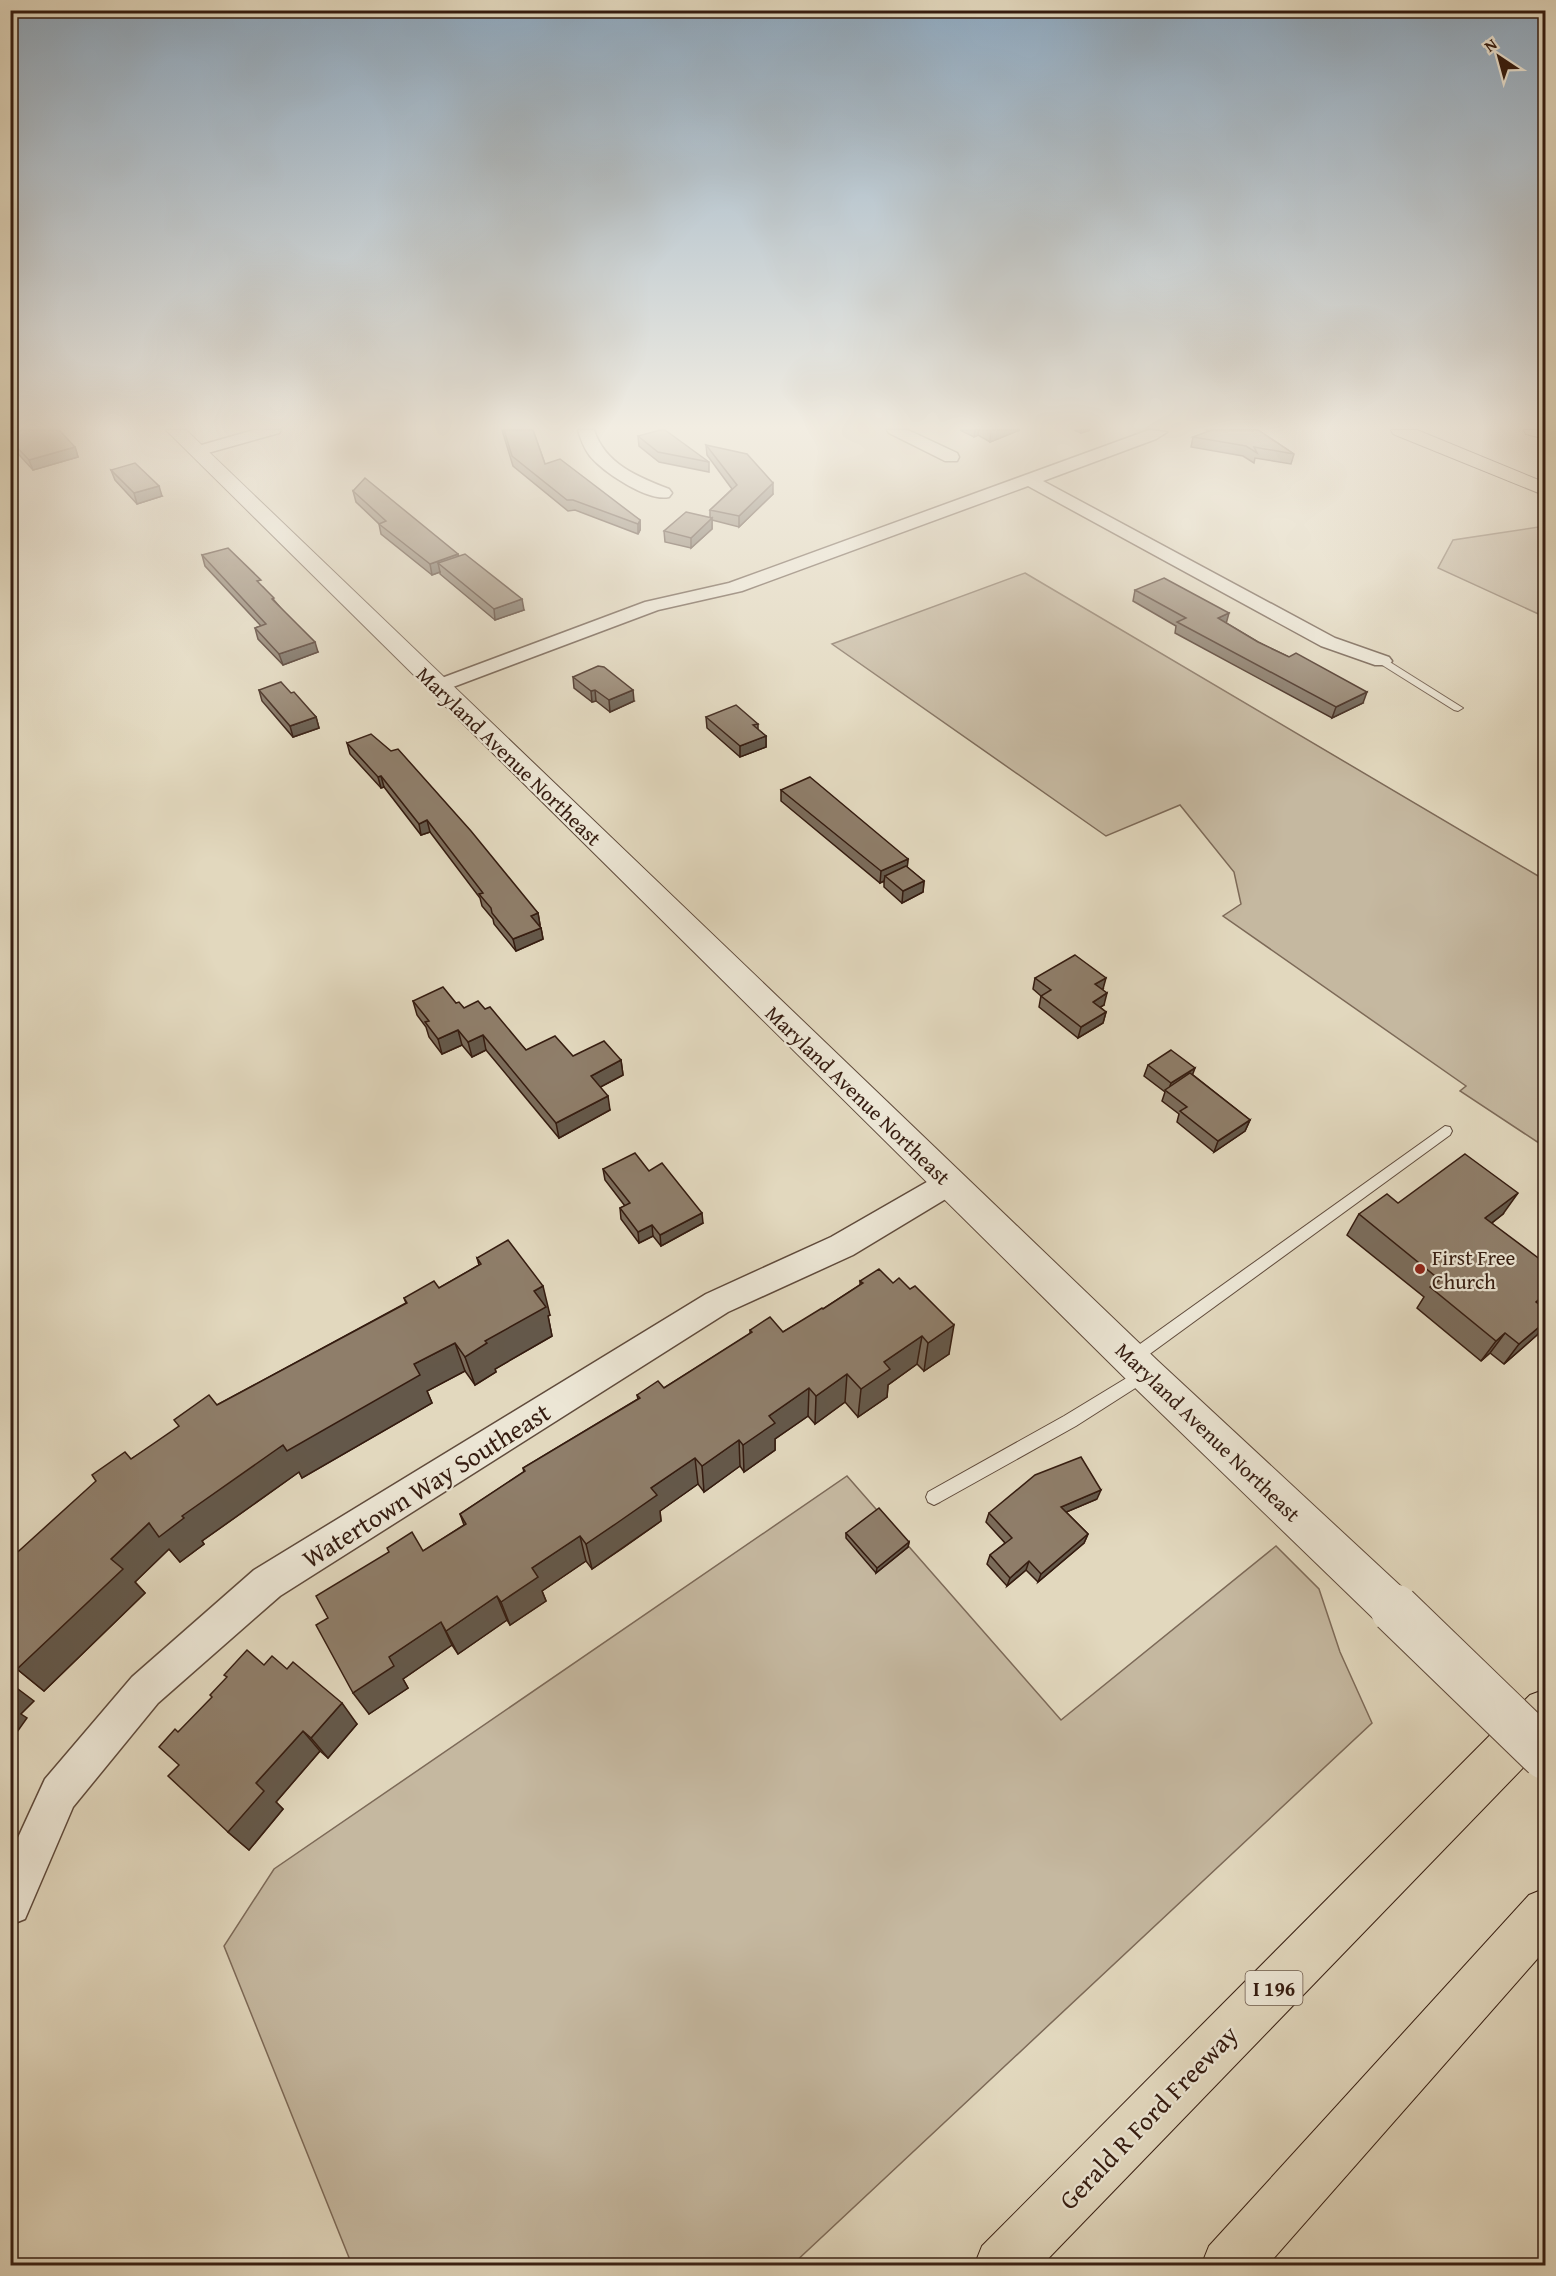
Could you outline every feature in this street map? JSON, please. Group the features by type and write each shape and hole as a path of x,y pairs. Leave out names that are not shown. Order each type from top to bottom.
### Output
{"highway":[{"name":"Gerald R Ford Freeway","path":"1002,2265 1545,1710"},
{"path":"1229,2265 1545,1912"}],"street":[{"name":"Maryland Avenue Northeast","path":"284,536 1138,1366 1545,1755"},
{"path":"438,686 652,606 735,587 875,536"},
{"path":"1133,536 1328,642 1382,661"},
{"name":"Watertown Way Southeast","path":"10,1904 60,1793 145,1690 267,1583 717,1303 842,1246 949,1183"}],"lane":[{"path":"1382,661 1458,708"},
{"path":"934,1497 1070,1421 1138,1366 1445,1131"}],"shaded area":[{"path":"1478,536 1545,536 1545,617 1438,568 1453,540"},
{"path":"1025,573 1545,880 1545,1147 1460,1091 1466,1086 1223,916 1241,904 1234,872 1180,805 1106,836 832,644"},
{"path":"847,1476 1061,1720 1276,1546 1319,1589 1340,1652 1372,1723 792,2265 352,2265 224,1946 274,1869"}],"building":[{"path":"395,536 436,536 458,554 430,564"},
{"path":"228,548 261,580 257,581 274,598 272,599 315,642 279,654 255,628 266,624 202,555"},
{"path":"465,554 522,599 494,609 438,563"},
{"path":"1164,578 1229,613 1218,618 1258,642 1289,657 1296,653 1367,692 1336,707 1177,622 1186,618 1135,590"},
{"path":"598,666 604,667 633,690 609,700 595,690 591,691 573,677"},
{"path":"281,682 291,693 294,692 316,717 290,726 259,690"},
{"path":"736,705 758,724 753,725 766,736 740,746 706,717"},
{"path":"371,734 391,751 398,749 471,831 538,913 531,916 541,928 513,939 479,894 483,893 427,820 419,824 381,776 378,777 347,743"},
{"path":"810,777 908,859 881,871 781,790"},
{"path":"906,866 924,881 903,891 885,876"},
{"path":"1075,955 1106,978 1095,984 1107,993 1093,1002 1106,1012 1081,1027 1041,996 1051,990 1035,978"},
{"path":"443,987 456,1003 459,1002 464,1008 478,1001 485,1009 490,1007 526,1050 555,1036 573,1056 604,1041 621,1060 591,1076 608,1096 556,1123 483,1035 468,1042 458,1030 438,1039 425,1022 429,1021 413,1001"},
{"path":"1171,1050 1195,1068 1171,1083 1148,1065"},
{"path":"1190,1073 1250,1120 1218,1141 1180,1111 1187,1107 1165,1090"},
{"path":"635,1153 649,1171 662,1163 702,1213 660,1235 652,1225 638,1232 620,1208 630,1203 603,1169"},
{"name":"First Free Church","path":"1465,1154 1518,1193 1485,1218 1545,1263 1545,1294 1536,1302 1545,1309 1545,1322 1519,1344 1505,1333 1496,1341 1430,1287 1440,1280 1359,1214 1387,1194 1398,1203"},
{"path":"508,1240 543,1286 534,1291 546,1307 485,1341 487,1343 465,1357 455,1343 414,1364 420,1375 287,1451 283,1445 182,1516 184,1518 159,1537 149,1523 111,1559 123,1569 17,1669 10,1663 10,1559 96,1481 92,1475 125,1452 131,1459 179,1426 174,1420 209,1395 217,1405 407,1303 404,1298 434,1281 439,1288 481,1264 477,1258"},
{"path":"879,1269 893,1283 899,1278 910,1289 915,1286 954,1325 928,1343 922,1336 884,1362 890,1369 861,1389 847,1374 816,1396 809,1388 769,1416 775,1423 743,1445 739,1440 702,1466 695,1458 651,1488 657,1495 617,1523 586,1544 580,1536 532,1568 538,1577 501,1602 497,1596 446,1631 441,1622 389,1657 394,1666 353,1693 316,1625 328,1618 316,1596 389,1552 387,1548 412,1532 423,1551 466,1524 460,1514 525,1471 523,1468 640,1398 637,1395 658,1381 664,1388 752,1332 750,1330 770,1317 783,1332 863,1283 860,1281"},
{"path":"1081,1457 1101,1490 1061,1507 1088,1534 1041,1574 1029,1561 1010,1578 990,1555 1012,1538 989,1513 1035,1475"},
{"path":"879,1508 909,1542 877,1568 846,1533"},
{"path":"247,1650 264,1665 272,1656 287,1669 293,1662 342,1703 311,1738 303,1731 256,1783 264,1791 228,1832 168,1776 179,1765 159,1747 175,1729 178,1732 212,1697 210,1695 227,1677 224,1675"}],"place":[{"name":"First Free Church","path":"1420,1269"}]}
